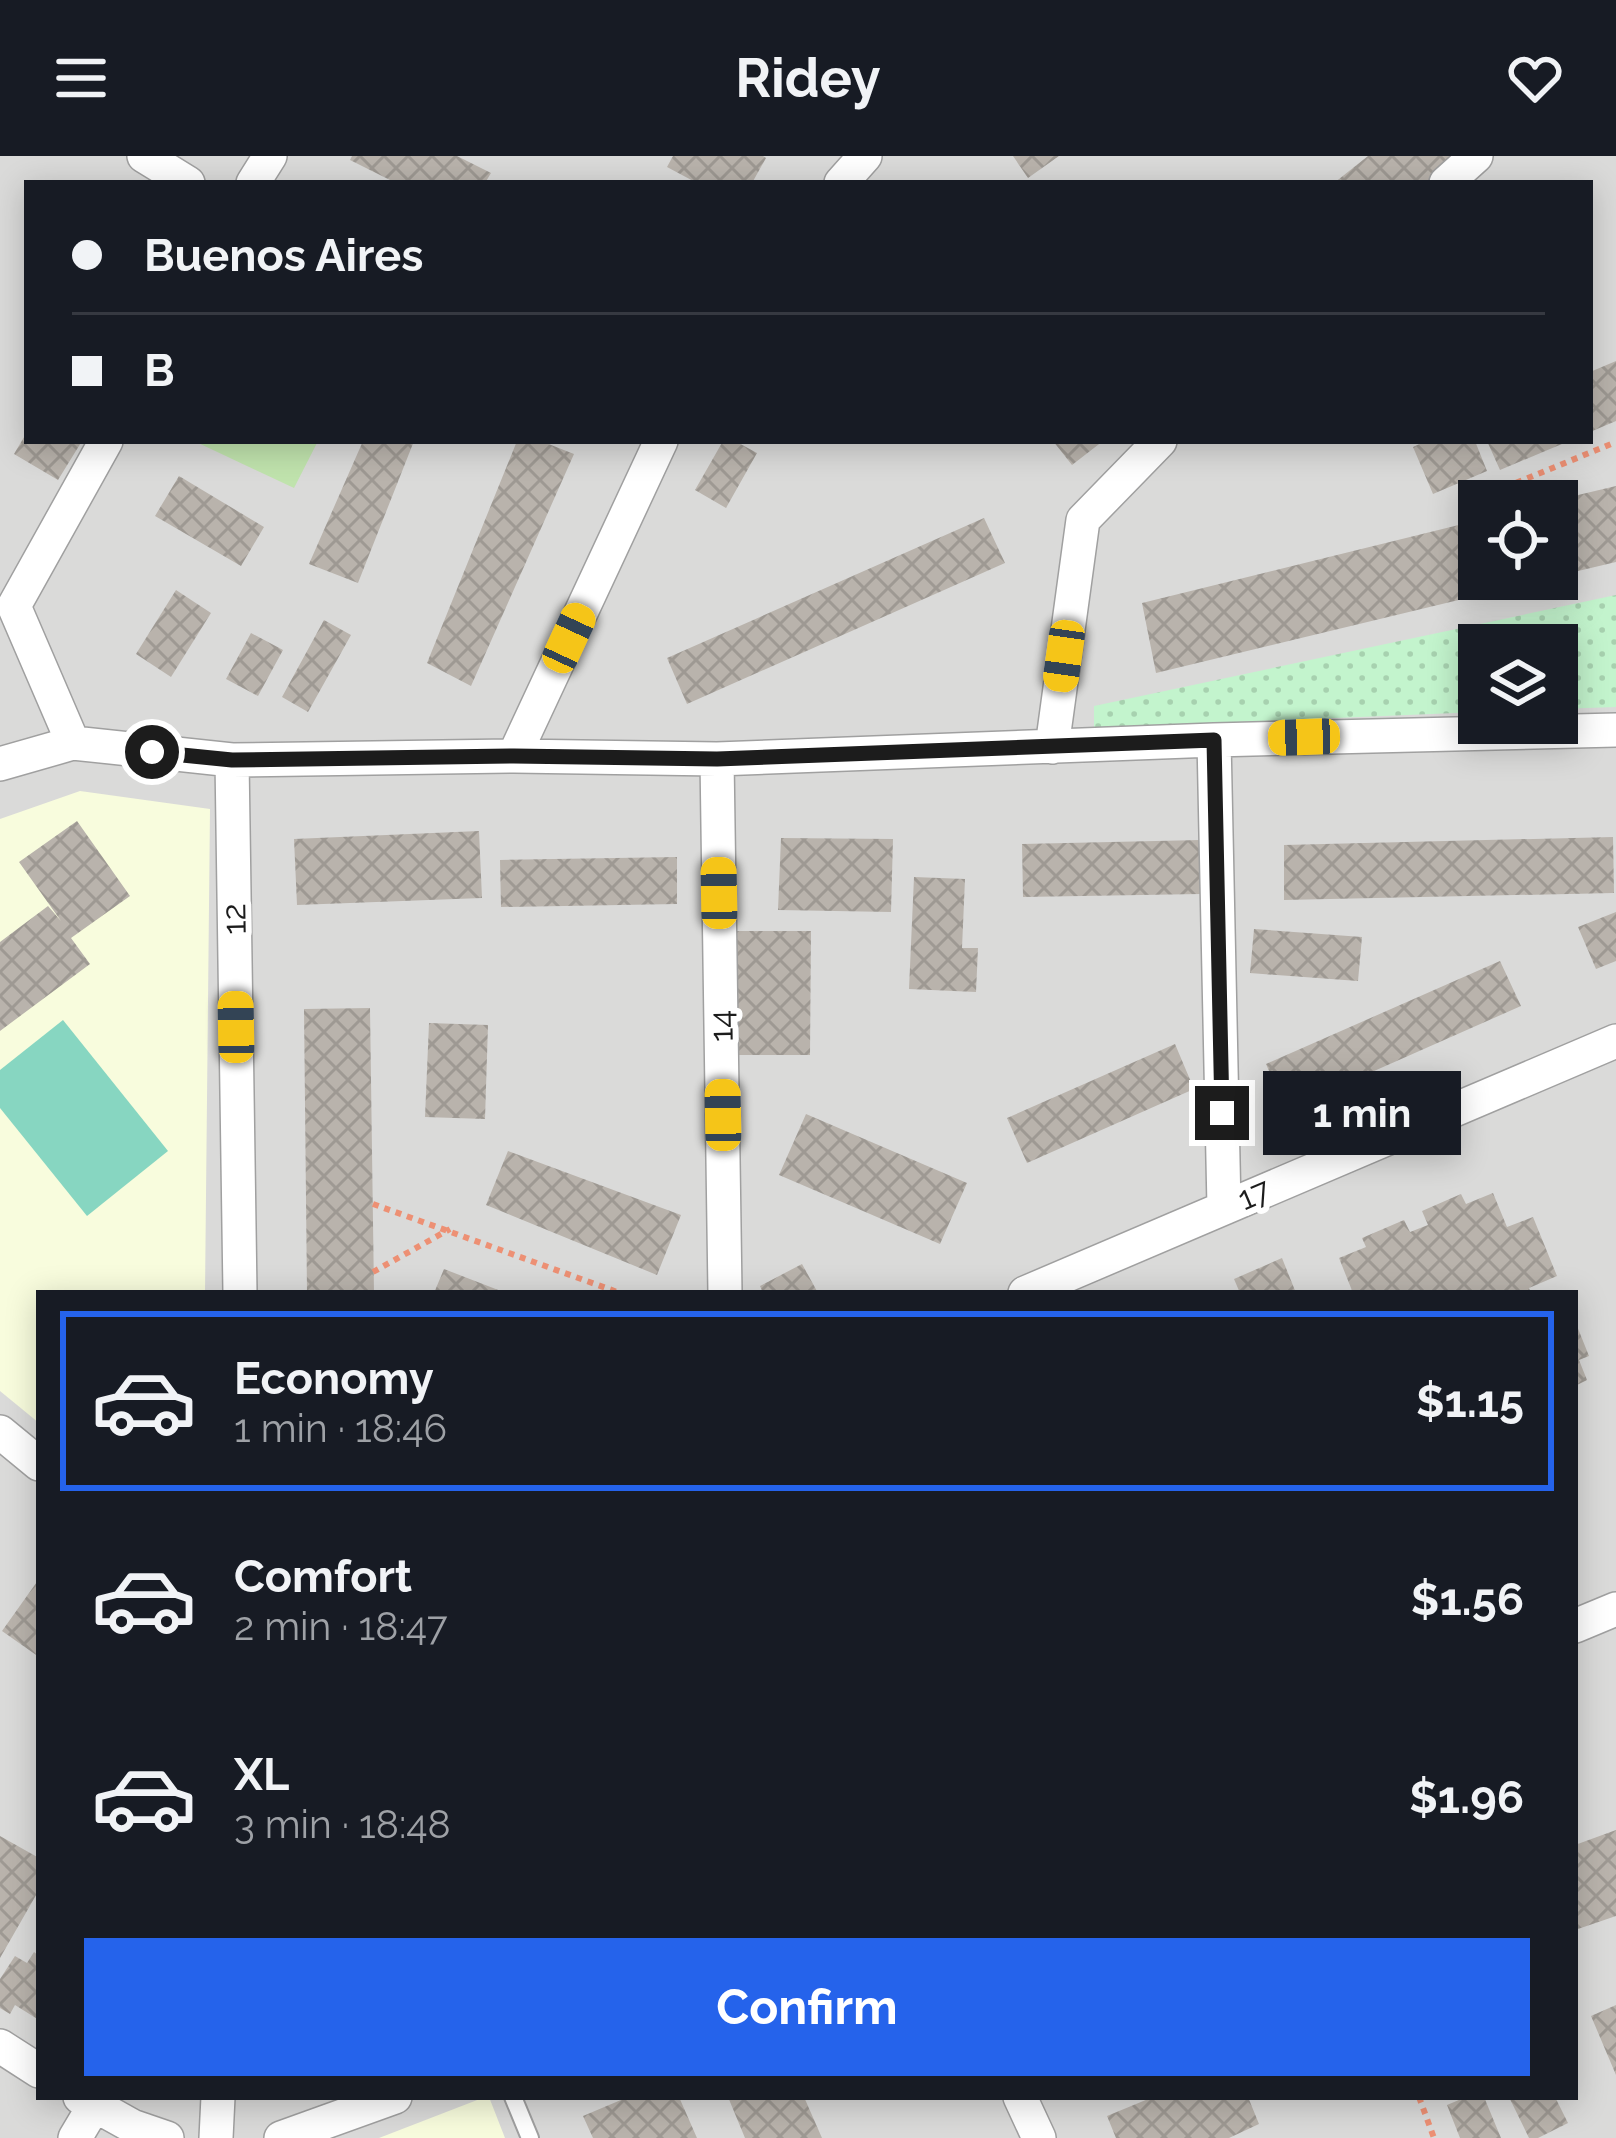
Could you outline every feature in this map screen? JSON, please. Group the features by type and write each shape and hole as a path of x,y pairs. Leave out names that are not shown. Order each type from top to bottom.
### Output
{"street":[{"path":"144,156 183,180"},
{"path":"845,180 865,156"},
{"path":"1449,180 1477,156"},
{"path":"73,743 14,606 104,444"},
{"path":"514,756 660,444"},
{"path":"1052,747 1083,520 1157,444"},
{"path":"0,764 73,743 232,760 717,759 1616,730"},
{"path":"1214,740 1224,1207"},
{"name":"14","path":"717,759 725,1290"},
{"name":"12","path":"232,760 240,1290"},
{"name":"17","path":"1032,1290 1616,1041"},
{"path":"0,1432 36,1462"},
{"path":"1578,1625 1616,1609"},
{"path":"0,2046 36,2069"},
{"path":"216,2138 218,2100"},
{"path":"281,2138 387,2100"},
{"path":"1021,2100 1039,2138"},
{"path":"75,2138 87,2102 167,2138"}],"lane":[{"path":"514,2100 530,2138"}],"path":[{"path":"1523,480 1616,442"},
{"path":"373,1204 612,1290"},
{"path":"373,1272 451,1229"},
{"path":"1421,2100 1434,2138"}],"shaded area":[{"path":"0,156 1616,156 1616,2138 0,2138"},
{"path":"80,791 210,809 205,1290 36,1290 36,1421 0,1391 0,819"},
{"path":"477,2100 490,2100 505,2138 379,2138"}],"green space":[{"path":"200,444 316,444 294,488"},
{"path":"1616,595 1616,707 1578,708 1578,624 1480,624"},
{"path":"1458,629 1458,713 1094,728 1094,706"},
{"path":"63,1020 168,1151 87,1216 0,1108 0,1070"}],"building":[{"path":"352,156 457,156 491,173 487,180 390,180 350,160"},
{"path":"673,156 766,158 754,180 691,180 667,167"},
{"path":"1013,156 1059,156 1028,178"},
{"path":"1368,156 1463,156 1432,180 1338,180"},
{"path":"1616,361 1616,421 1593,431 1593,371"},
{"path":"24,437 24,444 80,444 58,480 14,454"},
{"path":"362,444 413,444 358,583 309,564"},
{"path":"516,444 549,444 574,454 471,686 427,663"},
{"path":"721,444 740,444 757,453 726,508 695,490"},
{"path":"1055,444 1099,444 1072,465"},
{"path":"1476,444 1487,471 1433,494 1413,447"},
{"path":"1488,444 1562,444 1500,470"},
{"path":"179,476 264,527 241,566 155,516"},
{"path":"1616,486 1616,562 1578,571 1578,495"},
{"path":"984,518 1005,563 687,704 667,658"},
{"path":"1458,525 1458,600 1156,673 1142,603"},
{"path":"176,590 211,613 171,677 136,654"},
{"path":"324,620 351,635 308,712 282,697"},
{"path":"251,633 283,650 258,696 226,679"},
{"path":"77,821 130,896 71,938 90,964 0,1031 0,942 48,906 61,921 19,862"},
{"path":"479,831 482,898 297,905 294,839"},
{"path":"1613,837 1614,893 1284,900 1284,845"},
{"path":"781,838 893,839 891,912 778,910"},
{"path":"1200,840 1200,894 1023,897 1022,844"},
{"path":"677,857 677,904 501,907 500,860"},
{"path":"914,877 965,879 962,948 978,948 976,992 909,989"},
{"path":"1616,912 1616,961 1596,969 1578,927"},
{"path":"1254,929 1362,937 1358,981 1250,973"},
{"path":"737,931 811,931 810,1055 736,1055"},
{"path":"1500,961 1521,1006 1286,1110 1266,1064"},
{"path":"370,1008 374,1290 307,1290 304,1009"},
{"path":"429,1023 488,1025 485,1119 425,1117"},
{"path":"1175,1044 1194,1089 1027,1163 1007,1118"},
{"path":"806,1114 967,1183 940,1244 779,1175"},
{"path":"508,1151 681,1215 657,1275 486,1205"},
{"path":"1493,1193 1507,1227 1533,1217 1557,1276 1530,1290 1352,1290 1339,1258 1366,1247 1362,1238 1404,1220 1410,1232 1428,1225 1422,1211 1461,1194 1466,1204"},
{"path":"1282,1258 1295,1290 1239,1290 1234,1279"},
{"path":"802,1264 816,1290 762,1290 760,1286"},
{"path":"444,1269 498,1290 435,1290"},
{"path":"1578,1328 1589,1356 1579,1360 1587,1380 1578,1384"},
{"path":"36,1583 36,1655 2,1631"},
{"path":"1616,1830 1616,1916 1578,1929 1578,1844"},
{"path":"0,1836 36,1856 36,1895 0,1958"},
{"path":"34,1952 36,2018 15,2005 10,2014 0,2008 0,1979 15,1956 27,1963"},
{"path":"1616,2005 1616,2075 1591,2016"},
{"path":"621,2100 680,2100 697,2138 593,2138 583,2116"},
{"path":"729,2100 805,2100 822,2138 745,2138"},
{"path":"1146,2100 1249,2100 1259,2124 1229,2138 1116,2138 1107,2116"},
{"path":"1485,2100 1501,2138 1460,2138 1447,2105"},
{"path":"1510,2100 1556,2100 1568,2123 1529,2138"}],"route":[{"path":"152,752 232,760 717,759 1214,740 1222,1113"}]}
